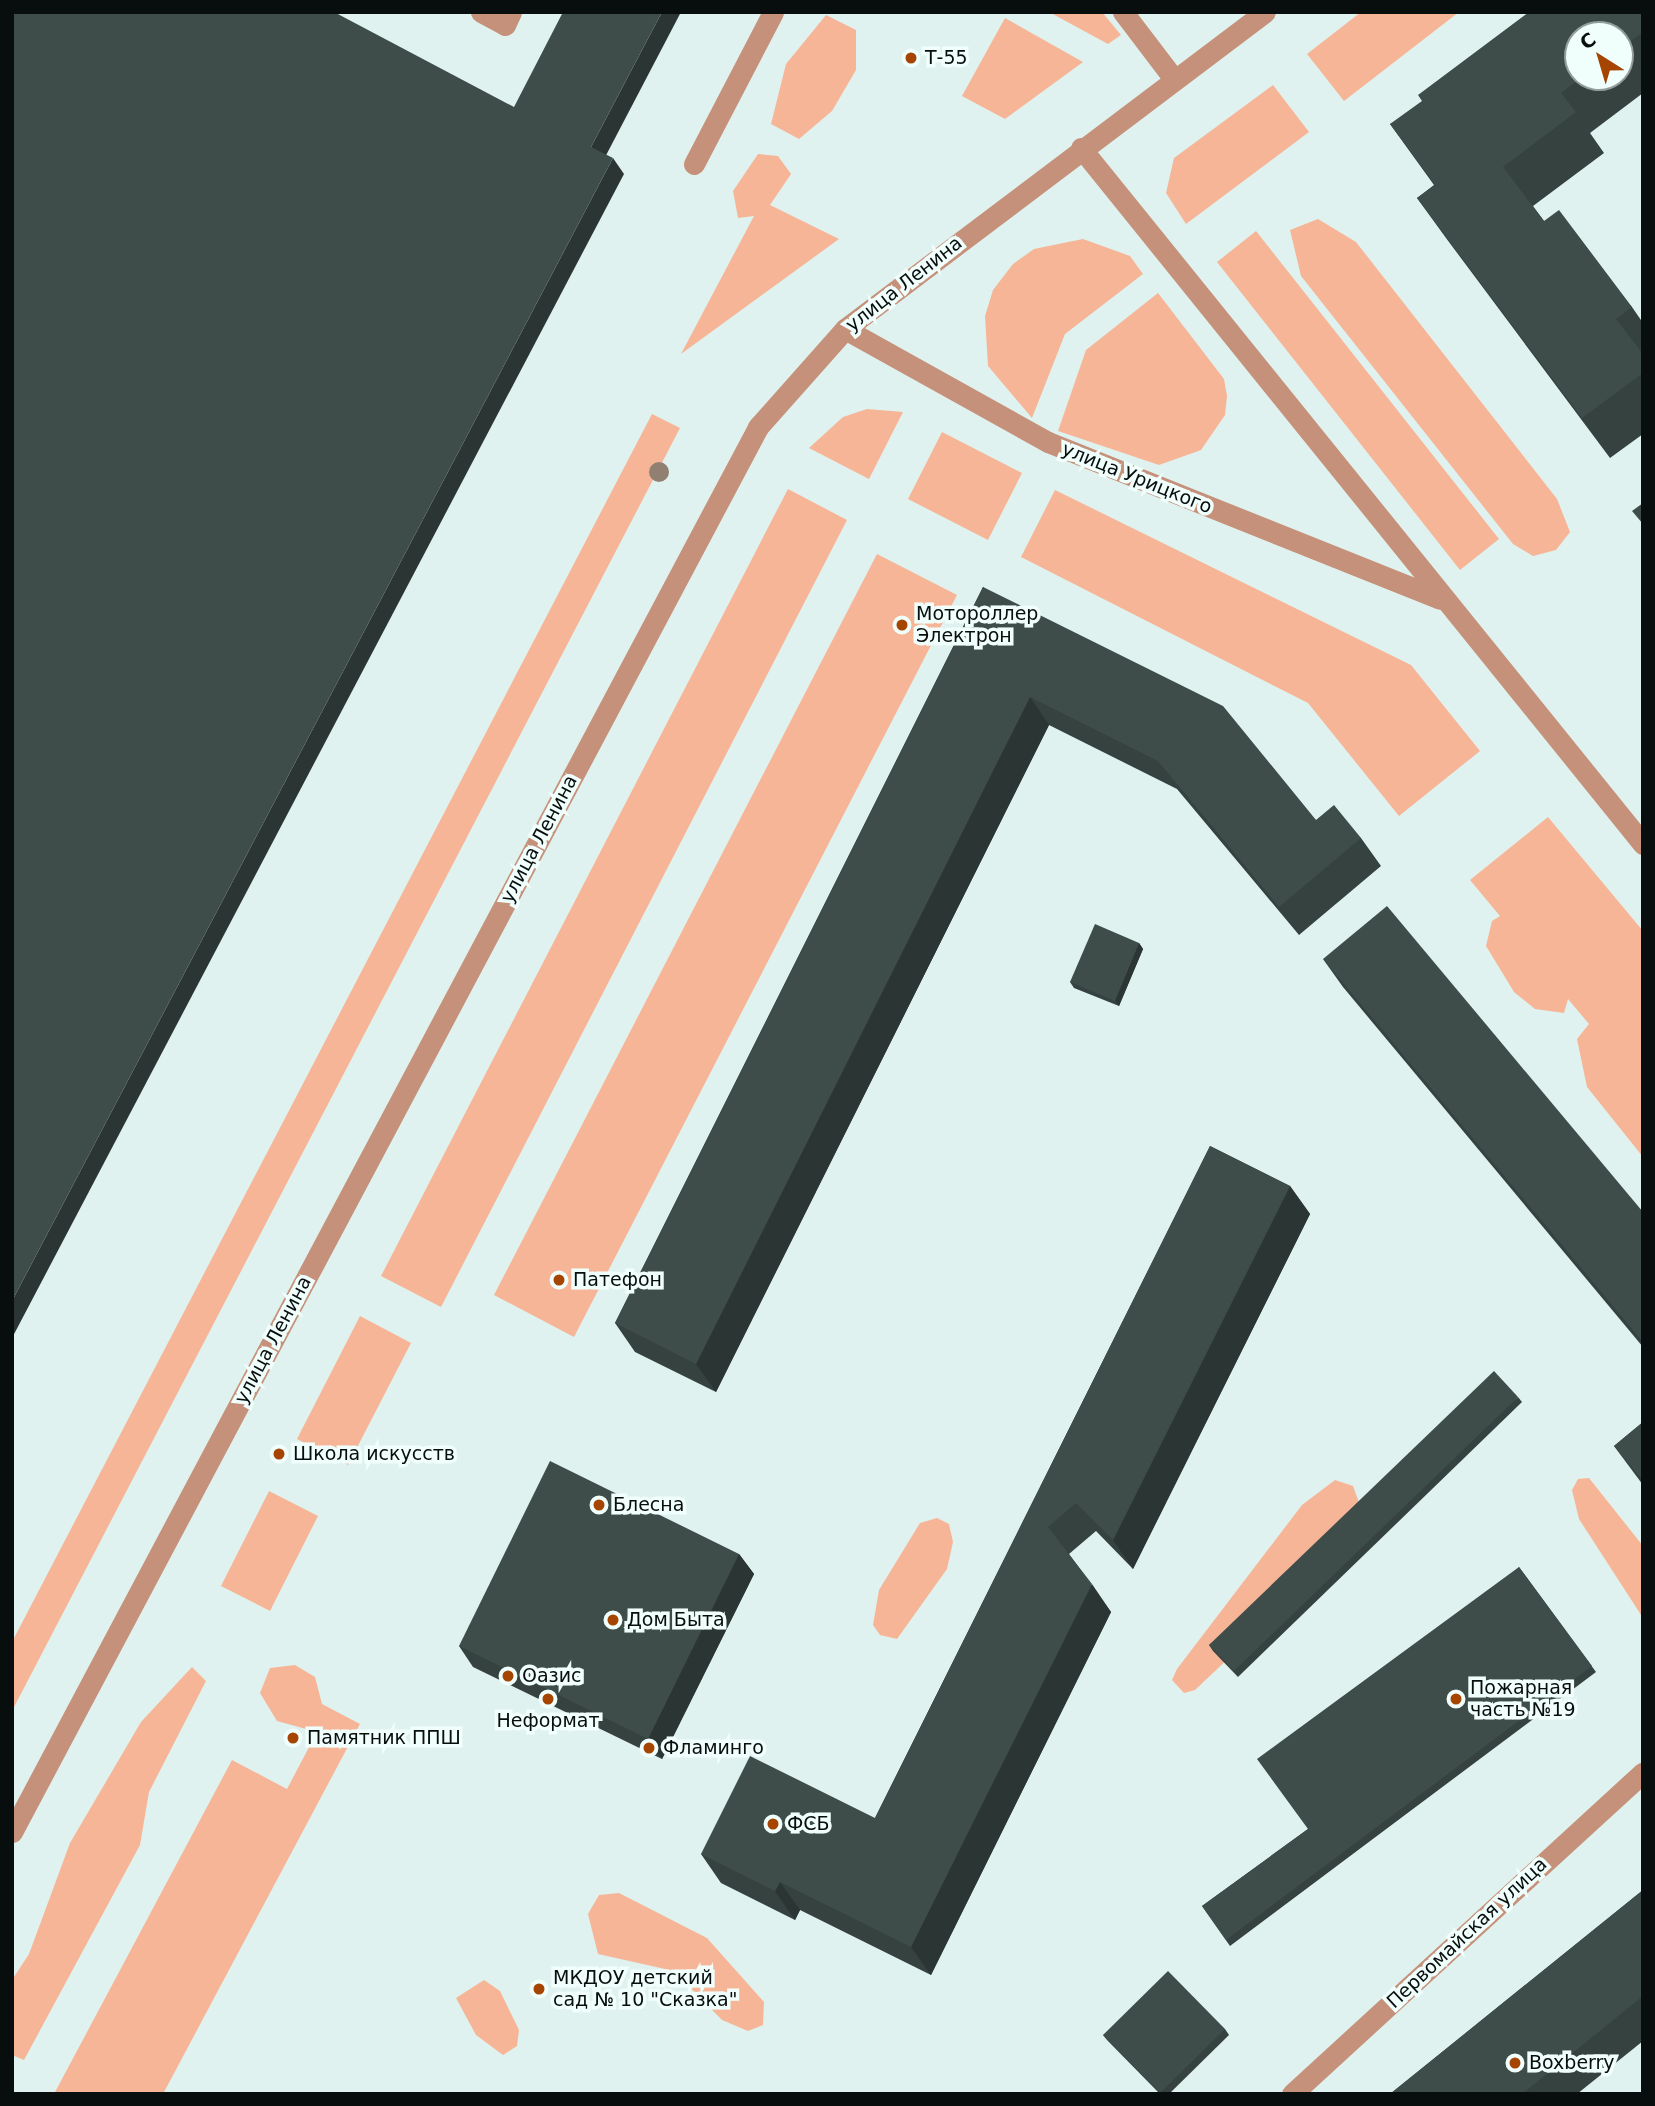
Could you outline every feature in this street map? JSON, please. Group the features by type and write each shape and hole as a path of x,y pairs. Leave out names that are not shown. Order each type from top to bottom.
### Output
{"street":[{"path":"481,12 505,24 511,12"},
{"path":"694,164 773,12"},
{"path":"1123,12 1174,79"},
{"name":"улица Ленина","path":"12,1832 758,427 845,329 1081,148 1265,12"},
{"name":"улица Урицкого","path":"1081,148 1442,600 1643,844"},
{"name":"улица Урицкого","path":"845,329 1048,442 1442,600"},
{"name":"Первомайская улица","path":"1292,2094 1643,1772"}],"shaded area":[{"path":"1049,12 1102,12 1121,35 1108,44"},
{"path":"1361,12 1459,12 1344,101 1307,54"},
{"path":"826,15 856,30 856,70 832,111 799,139 771,124 786,64"},
{"path":"1005,18 1083,62 1005,119 962,96"},
{"path":"1273,85 1309,132 1186,224 1166,193 1174,158"},
{"path":"758,154 778,156 791,174 770,205 839,239 681,354 754,216 738,218 733,191"},
{"path":"1318,219 1356,242 1557,499 1570,532 1556,550 1533,556 1513,544 1301,276 1290,230"},
{"path":"1256,231 1499,539 1460,570 1217,262"},
{"path":"1083,239 1130,256 1143,274 1065,334 1032,418 988,366 985,316 993,290 1013,264 1034,249"},
{"path":"1158,293 1224,379 1227,396 1225,415 1201,450 1159,465 1058,431 1086,350"},
{"path":"867,409 903,412 869,479 809,448 843,417"},
{"path":"652,414 680,428 12,1711 12,1642"},
{"path":"942,432 1022,473 988,540 908,499"},
{"path":"788,489 847,520 441,1307 381,1276"},
{"path":"1055,490 1411,665 1480,751 1399,816 1308,703 1021,557"},
{"path":"877,554 957,595 574,1337 494,1295"},
{"path":"1548,817 1643,931 1643,1157 1587,1087 1577,1039 1589,1024 1568,999 1564,1013 1535,1009 1514,992 1486,946 1492,921 1500,916 1470,880"},
{"path":"360,1316 411,1343 348,1465 297,1439"},
{"path":"1589,1478 1643,1546 1643,1618 1579,1519 1572,1490 1578,1479"},
{"path":"1335,1480 1353,1486 1361,1508 1337,1556 1195,1690 1184,1693 1172,1680 1177,1669 1302,1505"},
{"path":"269,1491 318,1516 270,1611 221,1586"},
{"path":"937,1518 949,1524 953,1542 947,1569 897,1639 880,1635 873,1625 879,1590 920,1523"},
{"path":"295,1665 315,1677 322,1704 360,1724 163,2094 54,2094 232,1760 287,1789 317,1732 277,1721 260,1693 270,1668"},
{"path":"192,1667 206,1681 149,1792 140,1845 24,2060 12,2055 12,1980 29,1954 70,1843 141,1722"},
{"path":"619,1893 707,1938 764,2002 763,2025 748,2031 722,2020 674,1971 598,1954 588,1914 599,1895"},
{"path":"484,1980 500,1991 519,2030 517,2046 503,2055 476,2035 456,1998"}],"building":[{"path":"12,12 334,12 514,107 563,12 662,12 591,147 613,158 12,1301"},
{"path":"1529,12 1643,12 1643,32 1634,39 1634,21 1564,21 1564,91 1561,93 1576,112 1503,167 1544,221 1559,210 1632,307 1616,319 1643,354 1643,373 1582,418 1417,198 1435,185 1390,124 1422,101 1418,95"},
{"path":"1643,503 1643,524 1632,511"},
{"path":"983,587 1223,706 1316,820 1334,805 1361,838 1279,907 1158,761 1030,697 696,1364 615,1323"},
{"path":"1387,906 1643,1212 1643,1342 1323,959"},
{"path":"1095,924 1139,943 1115,1001 1070,982"},
{"path":"1210,1146 1290,1186 1113,1540 1076,1503 1048,1527 1092,1584 911,1947 780,1882 775,1891 701,1854 750,1756 875,1818"},
{"path":"1494,1371 1518,1397 1234,1671 1209,1645"},
{"path":"1643,1422 1643,1481 1614,1446"},
{"name":"Дом Быта","path":"550,1461 739,1554 648,1739 459,1646"},
{"name":"Пожарная часть №19","path":"1519,1567 1592,1666 1226,1940 1202,1906 1308,1829 1257,1759"},
{"path":"1643,1890 1643,1996 1522,2094 1390,2094"},
{"path":"1168,1971 1225,2029 1160,2093 1103,2035"}],"place":[{"name":"Т-55","path":"911,58"},
{"name":"Мотороллер Электрон","path":"902,625"},
{"name":"Патефон","path":"559,1280"},
{"name":"Школа искусств","path":"279,1454"},
{"name":"Блесна","path":"599,1505"},
{"name":"Дом Быта","path":"613,1620"},
{"name":"Оазис","path":"508,1676"},
{"name":"Неформат","path":"548,1699"},
{"name":"Пожарная часть №19","path":"1456,1699"},
{"name":"Памятник ППШ","path":"293,1738"},
{"name":"Фламинго","path":"649,1748"},
{"name":"ФСБ","path":"773,1824"},
{"name":"МКДОУ детский сад № 10 \"Сказка\"","path":"539,1989"},
{"name":"Boxberry","path":"1515,2063"}]}
